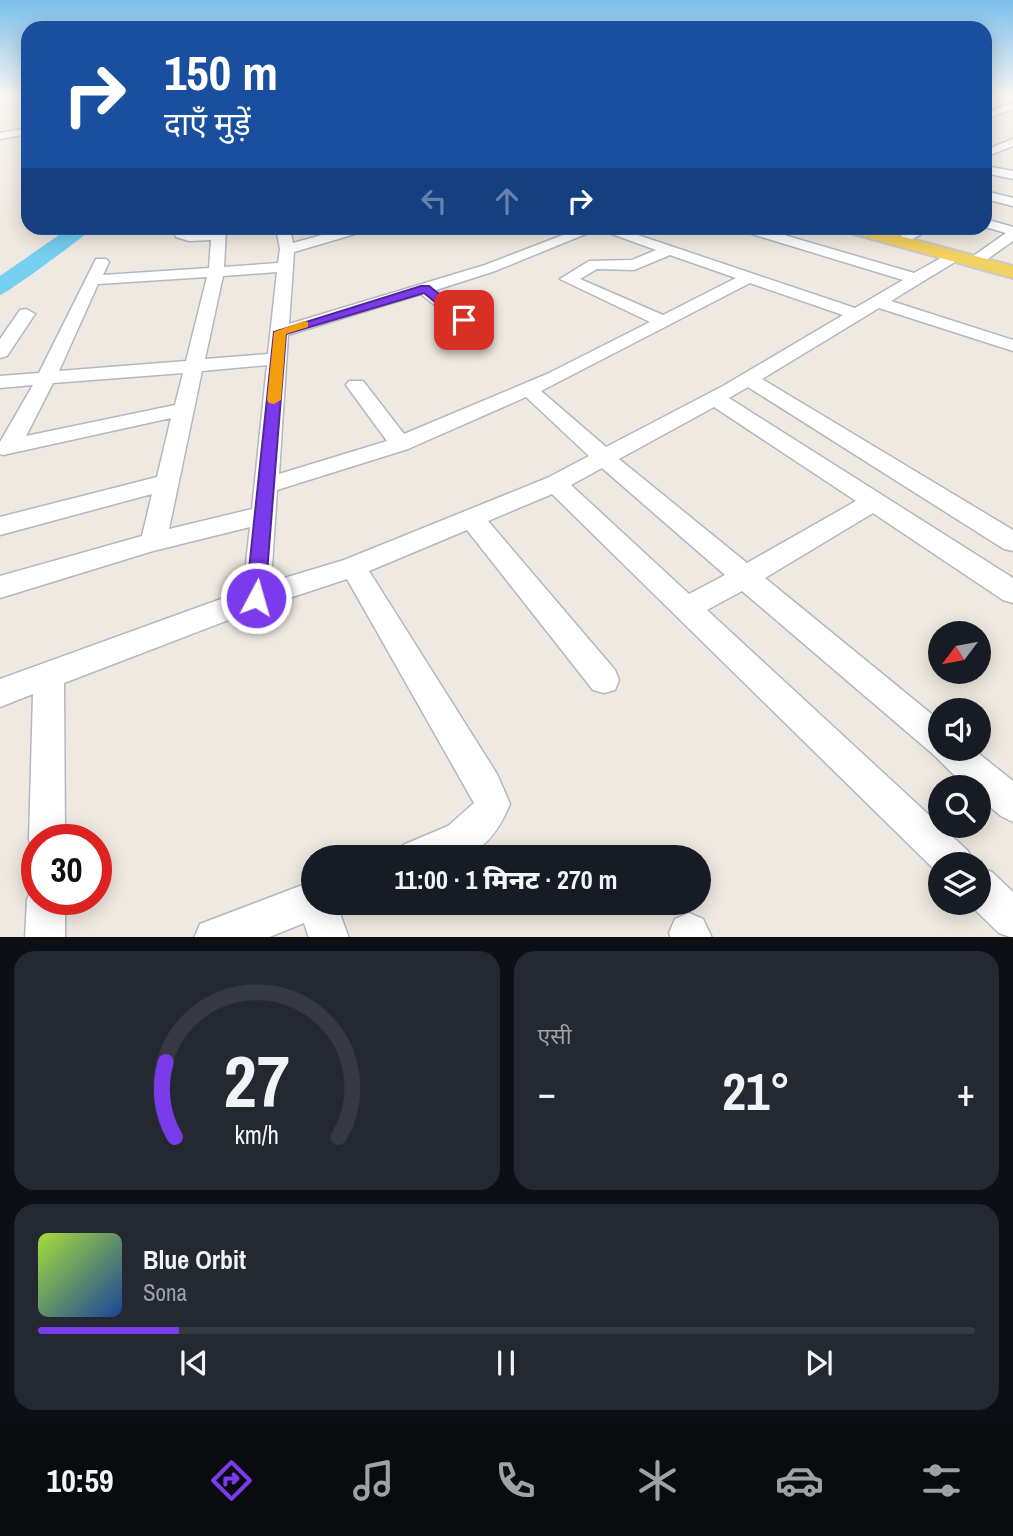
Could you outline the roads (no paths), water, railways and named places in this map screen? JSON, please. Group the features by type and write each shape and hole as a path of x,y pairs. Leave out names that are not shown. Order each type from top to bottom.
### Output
{"main road":[{"path":"877,235 1013,272"}],"street":[{"path":"992,150 1012,143"},
{"path":"992,155 1013,160"},
{"path":"992,170 1013,175"},
{"path":"992,198 1013,202"},
{"path":"992,226 1013,233"},
{"path":"0,693 256,598 353,567 555,484 715,398 916,279 1013,233"},
{"path":"153,542 216,271 219,235"},
{"path":"256,598 287,258 284,235"},
{"path":"93,280 216,271 287,258 343,235"},
{"path":"280,332 490,268 574,235"},
{"path":"626,235 856,314"},
{"path":"632,237 636,235"},
{"path":"770,235 916,279"},
{"path":"898,241 911,235"},
{"path":"665,322 568,279 594,264 634,265 670,250"},
{"path":"5,447 46,379 101,262"},
{"path":"268,485 400,444 528,390 750,277"},
{"path":"425,289 483,335"},
{"path":"877,302 1013,346"},
{"path":"0,352 26,314"},
{"path":"0,382 277,359"},
{"path":"748,379 1013,542"},
{"path":"356,385 400,444"},
{"path":"528,390 928,732"},
{"path":"715,398 1013,592"},
{"path":"5,447 184,408"},
{"path":"0,526 167,482"},
{"path":"555,484 942,852"},
{"path":"686,608 745,577 874,501"},
{"path":"0,587 153,542 265,515"},
{"path":"471,519 604,680"},
{"path":"353,567 485,786 492,804 488,816 480,826 446,845"},
{"path":"47,824 49,674"},
{"path":"962,761 1013,804"},
{"path":"991,897 1011,914"},
{"path":"214,937 301,907"},
{"path":"45,937 46,915"},
{"path":"320,915 329,937"}],"waterway":[{"path":"0,288 23,268 72,235"}]}
